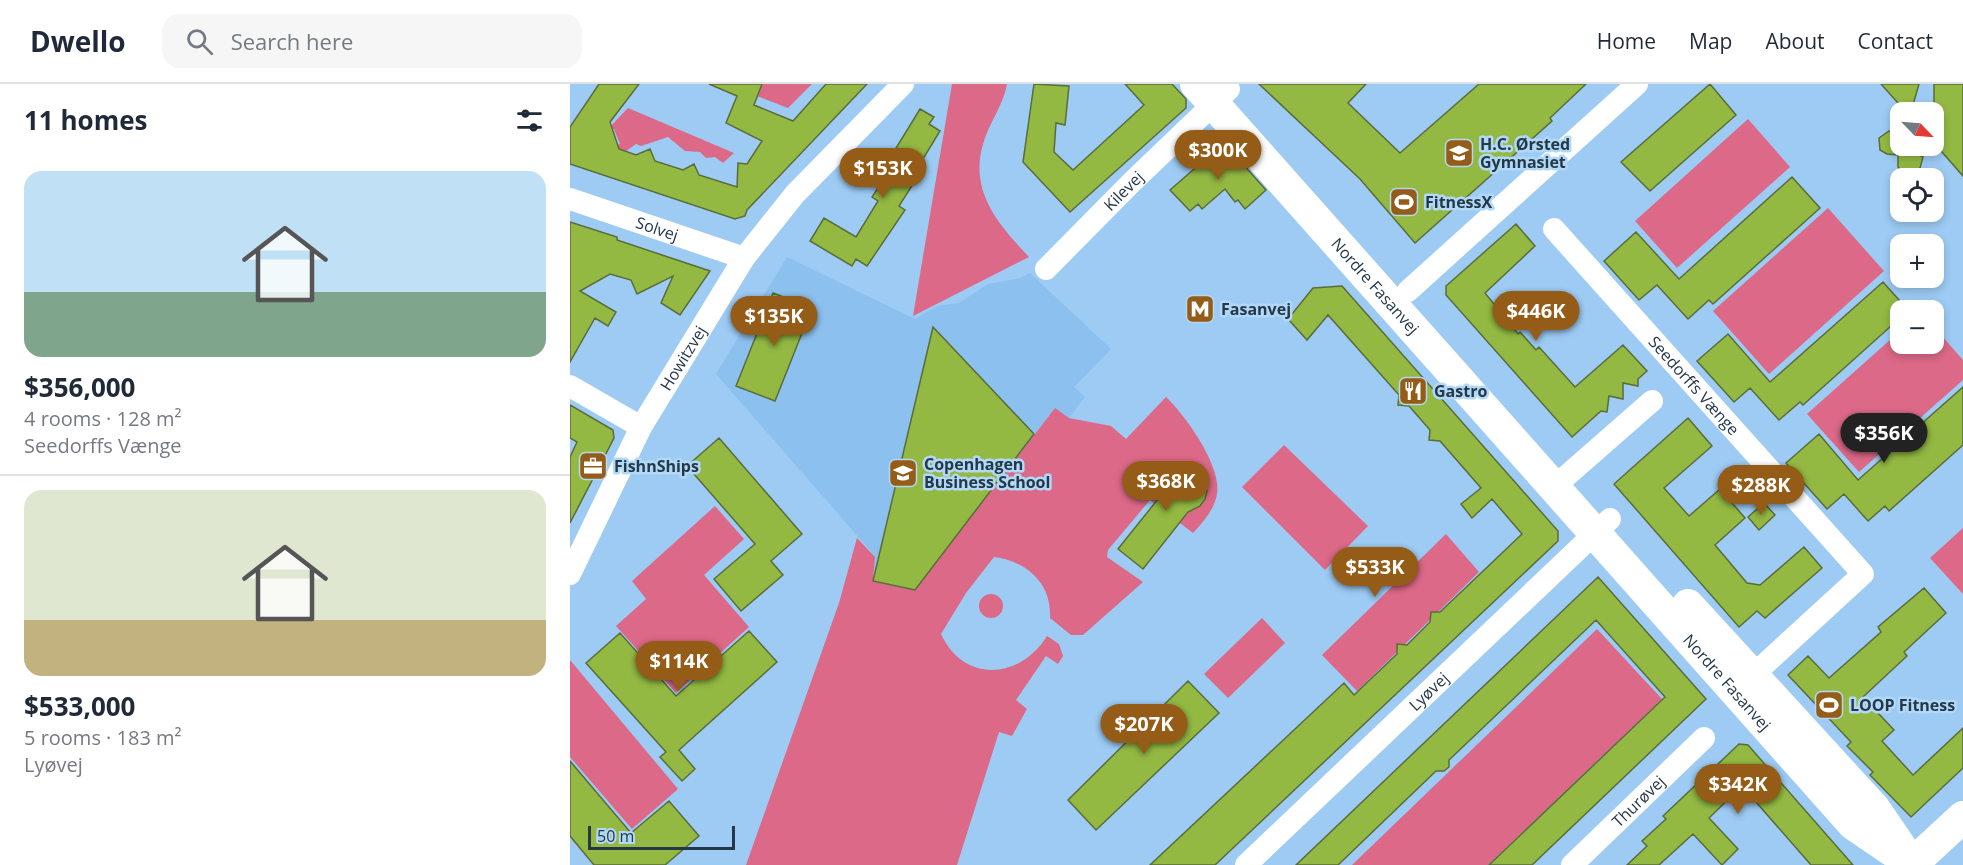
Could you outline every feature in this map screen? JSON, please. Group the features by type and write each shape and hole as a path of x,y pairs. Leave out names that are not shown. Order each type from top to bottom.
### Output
{"street":[{"name":"Howitzvej","path":"570,574 640,427 744,258 795,194 903,84"},
{"path":"1401,298 1637,84"},
{"name":"Nordre Fasanvej","path":"1215,90 1743,683 1874,808 1912,865"},
{"name":"Kilevej","path":"1046,269 1215,90"},
{"name":"Solvej","path":"570,199 744,258"},
{"name":"Seedorffs Vænge","path":"1554,229 1863,574 1743,683"},
{"path":"570,386 640,427"},
{"path":"1562,480 1652,400"},
{"name":"Lyøvej","path":"1246,865 1603,526"},
{"name":"Thurøvej","path":"1572,865 1704,738"},
{"path":"1912,865 1963,817"}],"shaded area":[{"path":"762,84 812,84 788,108 757,96"},
{"path":"952,84 1007,84 983,144 980,177 989,206 1007,233 1029,257 913,316"},
{"path":"628,108 734,153 723,163 715,157 706,158 700,152 685,151 668,137 641,146 636,144 625,152 613,147 620,144 614,129 608,129"},
{"path":"1748,119 1790,167 1677,268 1635,221"},
{"path":"1828,208 1884,271 1769,374 1713,311"},
{"name":"Copenhagen Business School","path":"787,257 915,319 937,306 959,303 988,284 1020,278 1030,273 1111,349 1074,387 1085,397 1069,418 1055,408 915,590 873,581 875,556 716,374"},
{"path":"1944,338 1963,360 1963,380 1859,472 1807,414 1890,340 1890,354 1944,354"},
{"path":"1166,397 1192,428 1208,456 1217,483 1214,505 1205,520 1193,533 1150,500 1108,550 1107,557 1143,582 1083,635 1071,635 1050,618 1047,594 1035,576 1017,563 994,557 966,593 941,634 951,650 964,661 978,668 993,670 1023,661 1047,636 1059,644 1063,656 1058,664 1046,656 1016,700 1027,709 1012,736 999,732 957,865 746,865 839,603 857,538 875,557 873,581 915,590 1055,408 1069,418 1111,426 1126,439"},
{"path":"1284,445 1368,526 1325,570 1242,487"},
{"path":"715,506 744,539 704,575 749,627 676,693 616,626 646,599 632,581"},
{"path":"1963,528 1963,594 1930,558"},
{"path":"1446,534 1479,572 1357,691 1322,655"},
{"path":"991,594 996,595 1002,601 1002,611 996,617 991,618 986,617 980,611 979,606 980,601 986,595"},
{"path":"1262,618 1285,643 1228,698 1204,674"},
{"path":"1597,629 1662,699 1488,865 1352,865"},
{"path":"570,660 678,789 632,829 570,757"}],"building":[{"path":"599,84 639,84 610,122 619,149 636,155 650,149 655,161 683,170 694,164 699,175 737,187 738,163 747,164 762,141 726,123 737,96 709,84 762,84 754,105 793,121 826,84 867,84 747,210 745,216 735,219 570,164 570,127"},
{"path":"1034,84 1069,86 1065,125 1056,123 1054,152 1073,170 1144,105 1125,84 1172,84 1186,99 1186,108 1070,212 1023,162"},
{"name":"H.C. Ørsted Gymnasiet","path":"1259,84 1366,84 1348,103 1400,153 1479,84 1586,84 1550,118 1552,121 1415,243 1360,179"},
{"path":"1710,84 1736,115 1650,191 1621,162"},
{"path":"1881,84 1919,84 1914,102 1897,102"},
{"path":"1934,84 1963,84 1963,176 1944,154 1944,102 1934,102"},
{"path":"920,109 934,117 929,124 940,131 918,167 922,170 899,206 905,210 867,266 856,259 852,266 810,241 824,218 856,237 878,201 872,197 896,161 890,158"},
{"path":"1890,131 1890,154 1880,150 1879,138"},
{"path":"1224,143 1266,190 1245,209 1238,200 1235,202 1225,189 1202,209 1198,204 1190,211 1170,190"},
{"path":"1898,156 1923,157 1920,168 1898,167"},
{"path":"1792,177 1820,208 1713,304 1709,300 1688,319 1657,285 1639,300 1604,261 1636,232 1679,279"},
{"path":"570,222 710,271 680,315 661,303 673,276 637,294 631,280 610,274 580,291 616,312 608,326 595,318 570,362"},
{"path":"1516,224 1535,246 1485,293 1518,334 1520,332 1536,350 1539,347 1575,387 1623,345 1647,371 1638,379 1638,386 1623,383 1623,399 1609,396 1607,412 1601,411 1572,437 1446,295 1446,286"},
{"path":"1883,282 1899,300 1890,300 1890,327 1803,405 1800,402 1779,420 1750,388 1734,402 1697,361 1728,334 1770,382"},
{"path":"1342,286 1558,531 1558,541 1215,865 1150,865 1344,683 1354,695 1397,654 1397,644 1407,645 1430,622 1431,612 1440,612 1522,534 1492,499 1472,518 1461,504 1481,488 1440,441 1429,440 1430,430 1409,406 1398,405 1399,395 1328,315 1307,340 1288,319 1313,288"},
{"path":"773,293 812,308 775,401 736,386"},
{"path":"933,327 1034,434 915,590 873,581"},
{"path":"1963,387 1963,445 1889,511 1885,506 1868,521 1844,494 1827,509 1786,463 1819,434 1858,480"},
{"path":"570,405 613,430 614,438 570,523 570,457 577,442 570,438"},
{"path":"1688,418 1712,446 1664,488 1689,516 1720,489 1745,518 1715,545 1747,583 1760,585 1804,547 1822,568 1765,618 1757,611 1739,627 1614,484"},
{"path":"719,438 802,534 771,561 783,575 741,611 714,579 755,544 687,466"},
{"path":"1182,463 1190,464 1203,474 1207,491 1205,499 1200,506 1188,512 1143,569 1118,549 1158,499 1160,476 1166,469"},
{"path":"1764,503 1775,515 1759,530 1748,517"},
{"path":"1598,577 1706,699 1532,865 1489,865 1665,697 1596,620 1449,760 1449,767 1444,771 1436,771 1338,865 1296,865"},
{"path":"1924,588 1946,613 1904,652 1907,656 1863,697 1894,730 1882,741 1913,775 1963,728 1963,768 1911,817 1870,775 1873,772 1847,746 1851,742 1788,675 1808,656 1829,678 1881,632 1878,627"},
{"path":"749,631 777,662 679,750 695,769 682,781 660,757 666,752 586,663 620,633 676,696"},
{"path":"1188,681 1219,713 1096,830 1068,800"},
{"path":"1739,744 1748,745 1853,865 1811,865 1742,786 1709,818 1738,849 1722,865 1693,834 1659,865 1627,865 1647,846 1642,841 1666,819 1663,816"},
{"path":"570,761 631,833 669,801 699,836 665,865 594,865 570,836"}],"place":[{"name":"H.C. Ørsted Gymnasiet","path":"1459,153"},
{"name":"FitnessX","path":"1404,202"},
{"name":"Fasanvej","path":"1200,309"},
{"name":"Gastro","path":"1413,391"},
{"name":"FishnShips","path":"593,466"},
{"name":"Copenhagen Business School","path":"903,473"},
{"name":"LOOP Fitness","path":"1829,705"}]}
